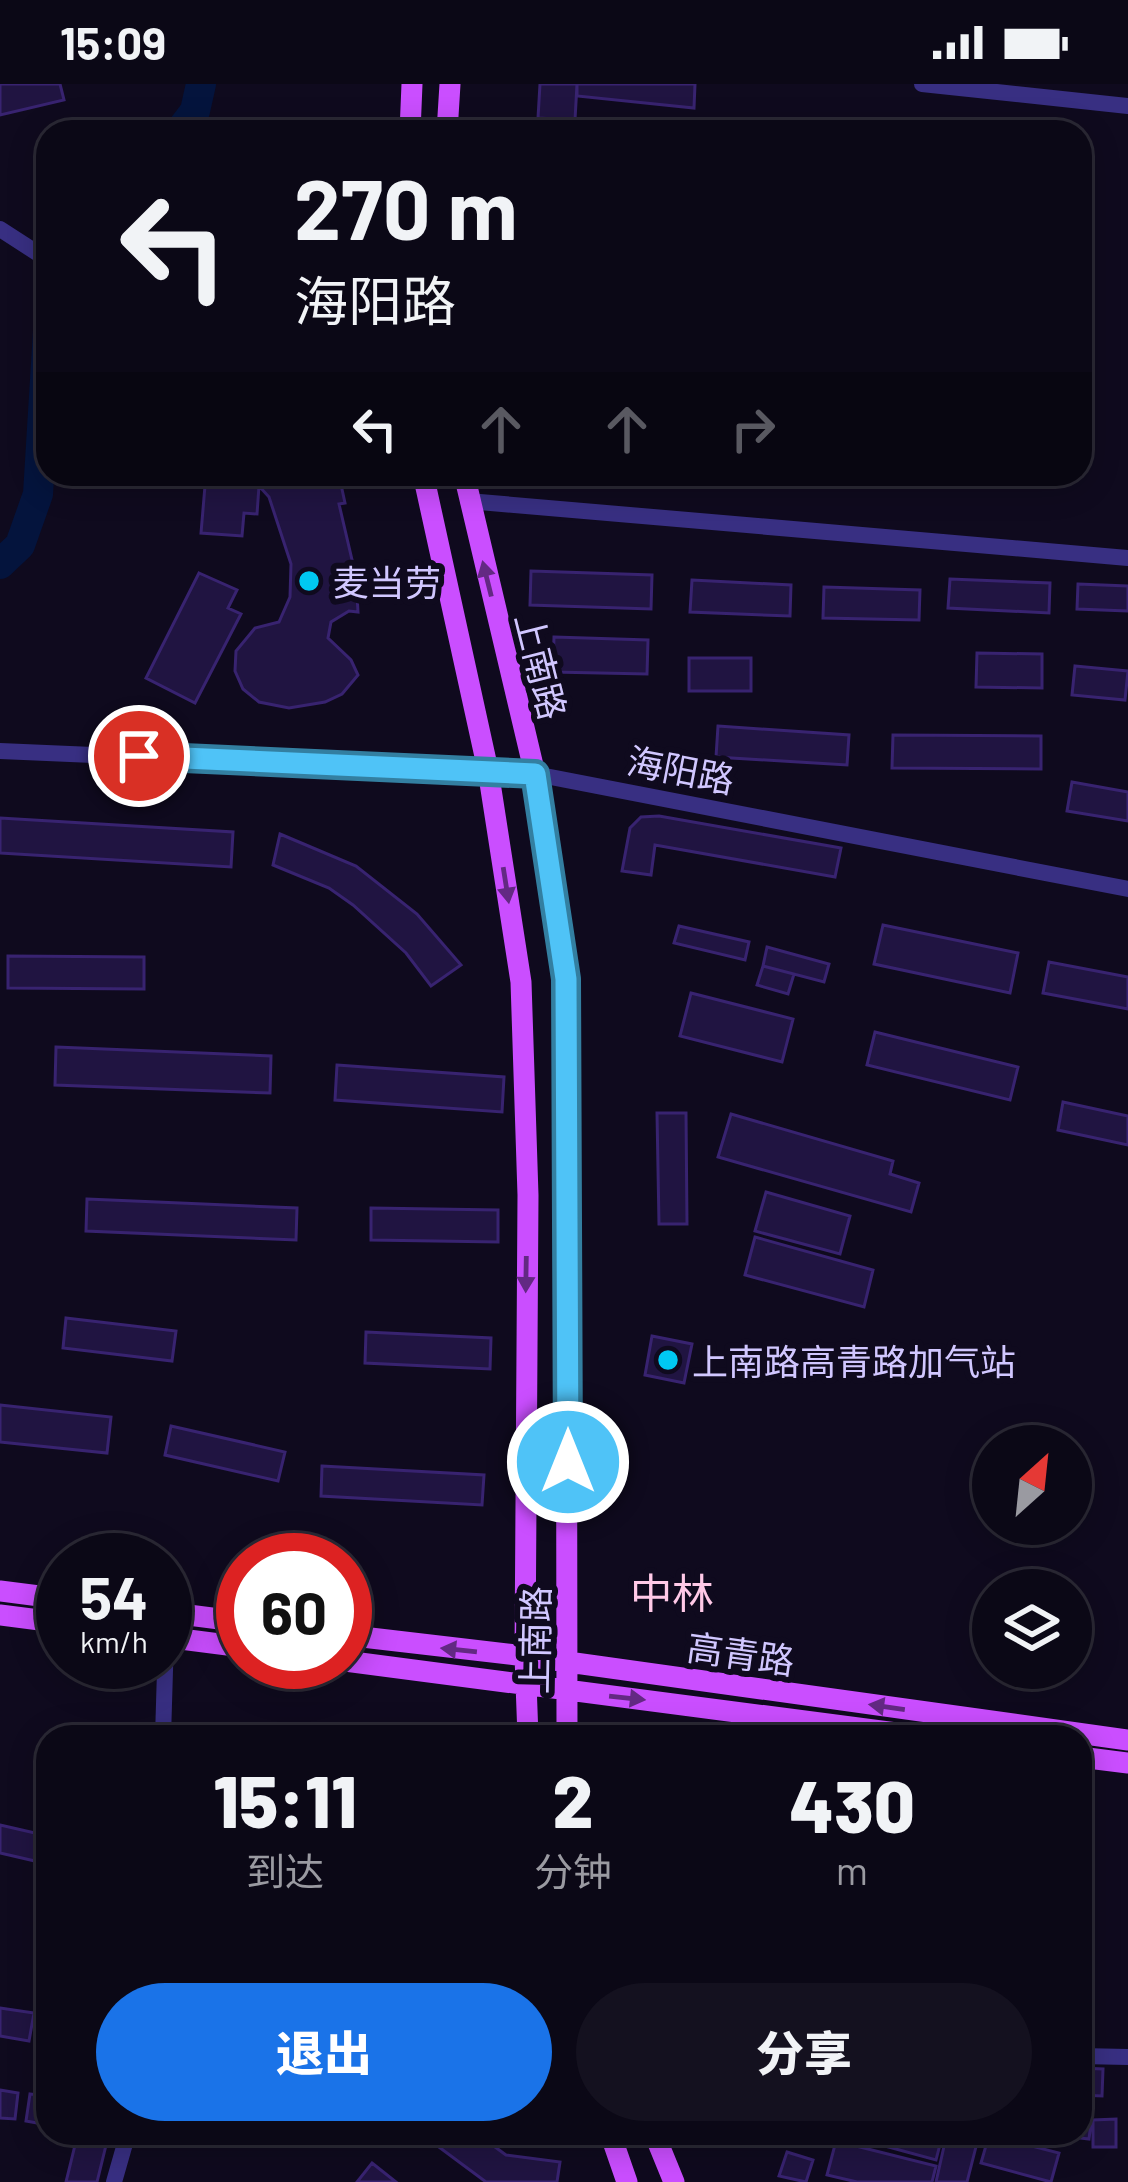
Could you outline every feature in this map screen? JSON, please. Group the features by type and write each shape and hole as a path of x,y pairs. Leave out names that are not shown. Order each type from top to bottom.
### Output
{"main road":[{"path":"410,120 412,84"},
{"path":"448,120 450,84"},
{"name":"上南路","path":"426,486 488,770 521,982 528,1196 528,1725"},
{"name":"上南路","path":"466,486 535,774 566,979 567,1725"},
{"path":"0,1591 36,1596"},
{"path":"0,1615 36,1620"},
{"name":"高青路","path":"372,1639 1020,1725"},
{"name":"高青路","path":"372,1664 831,1725"},
{"name":"高青路","path":"1092,1735 1128,1740"},
{"path":"1092,1758 1128,1763"},
{"path":"614,2145 627,2182"},
{"path":"659,2145 674,2182"}],"street":[{"path":"922,84 1128,106"},
{"path":"0,229 36,252"},
{"path":"468,501 1128,558"},
{"name":"海阳路","path":"0,751 535,774 1128,890"},
{"path":"163,1725 164,1689"},
{"path":"1092,2056 1128,2056"},
{"path":"114,2182 125,2145"}],"building":[{"path":"0,84 60,84 64,100 0,115"},
{"path":"540,84 577,84 575,120 538,118"},
{"path":"577,84 695,84 694,108 577,96"},
{"path":"205,486 259,486 257,514 244,513 242,536 201,533"},
{"path":"259,486 341,486 345,503 339,504 356,577 358,612 349,611 331,622 328,638 351,660 358,675 342,694 325,702 289,708 259,702 243,689 235,671 236,651 255,628 279,622 290,597 291,564 269,497"},
{"path":"531,571 652,575 651,609 530,605"},
{"path":"199,573 237,590 228,608 241,614 195,703 146,678"},
{"path":"950,579 1050,583 1049,613 948,608"},
{"path":"692,580 791,585 790,616 690,612"},
{"path":"1078,584 1128,586 1128,611 1077,609"},
{"path":"824,587 920,590 919,620 823,618"},
{"path":"554,637 648,640 647,674 553,672"},
{"path":"977,653 1042,654 1042,688 976,687"},
{"path":"689,658 751,658 751,691 689,691"},
{"path":"1075,666 1128,671 1125,700 1072,695"},
{"path":"718,726 849,735 847,765 716,757"},
{"path":"893,735 1041,736 1041,769 892,768"},
{"path":"1072,782 1128,792 1128,821 1067,811"},
{"path":"659,816 841,848 835,877 655,845 651,875 622,871 630,828 641,817"},
{"path":"0,818 233,832 231,867 0,853"},
{"path":"280,834 356,866 417,914 461,965 431,986 406,953 353,905 329,888 273,865"},
{"path":"883,925 1018,953 1010,993 874,964"},
{"path":"679,926 749,942 745,960 674,943"},
{"path":"767,947 829,964 824,982 763,966"},
{"path":"8,956 144,957 144,989 8,988"},
{"path":"1049,962 1128,977 1128,1009 1043,993"},
{"path":"763,966 794,974 788,994 757,985"},
{"path":"691,993 793,1019 782,1062 680,1036"},
{"path":"875,1032 1018,1067 1010,1100 867,1065"},
{"path":"56,1047 271,1056 270,1093 55,1085"},
{"path":"337,1065 504,1077 502,1112 335,1100"},
{"path":"1063,1102 1128,1116 1128,1145 1058,1130"},
{"path":"657,1113 686,1113 687,1224 659,1224"},
{"path":"731,1114 893,1161 890,1174 919,1183 911,1212 718,1157"},
{"path":"766,1192 850,1216 840,1254 755,1231"},
{"path":"87,1199 297,1208 296,1240 86,1231"},
{"path":"371,1208 498,1210 498,1242 371,1240"},
{"path":"755,1237 873,1270 864,1307 745,1275"},
{"path":"66,1318 176,1331 172,1361 63,1348"},
{"path":"366,1332 491,1338 490,1369 365,1363"},
{"name":"上南路高青路加气站","path":"652,1336 692,1344 684,1383 645,1375"},
{"path":"0,1405 111,1417 107,1453 0,1442"},
{"path":"171,1426 285,1452 278,1481 165,1455"},
{"path":"322,1466 484,1475 482,1505 321,1496"},
{"path":"0,1825 36,1833 36,1861 0,1853"},
{"path":"0,2008 34,2013 29,2041 0,2036"},
{"path":"1092,2069 1103,2069 1102,2096 1092,2096"},
{"path":"0,2090 18,2093 15,2119 0,2118"},
{"path":"30,2094 36,2095 36,2123 26,2121"},
{"path":"1116,2119 1116,2147 1093,2147 1093,2120"},
{"path":"75,2145 106,2145 97,2182 66,2182"},
{"path":"436,2145 492,2145 506,2155 560,2162 557,2182 486,2182"},
{"path":"835,2145 936,2166 932,2182 857,2182 827,2175"},
{"path":"881,2145 940,2145 936,2160"},
{"path":"944,2145 976,2145 967,2182 936,2182"},
{"path":"986,2145 1028,2145 1059,2153 1051,2182 981,2163"},
{"path":"787,2152 813,2160 806,2182 779,2176"},
{"path":"372,2163 396,2182 357,2182"}],"waterway":[{"path":"188,120 201,84"},
{"path":"0,564 20,545 38,486"}],"place":[{"name":"麦当劳","path":"309,581"},
{"name":"上南路高青路加气站","path":"668,1360"}],"district":[{"name":"中林","path":"672,1592"}],"route":[{"path":"139,756 535,774 566,979 568,1462"}]}
